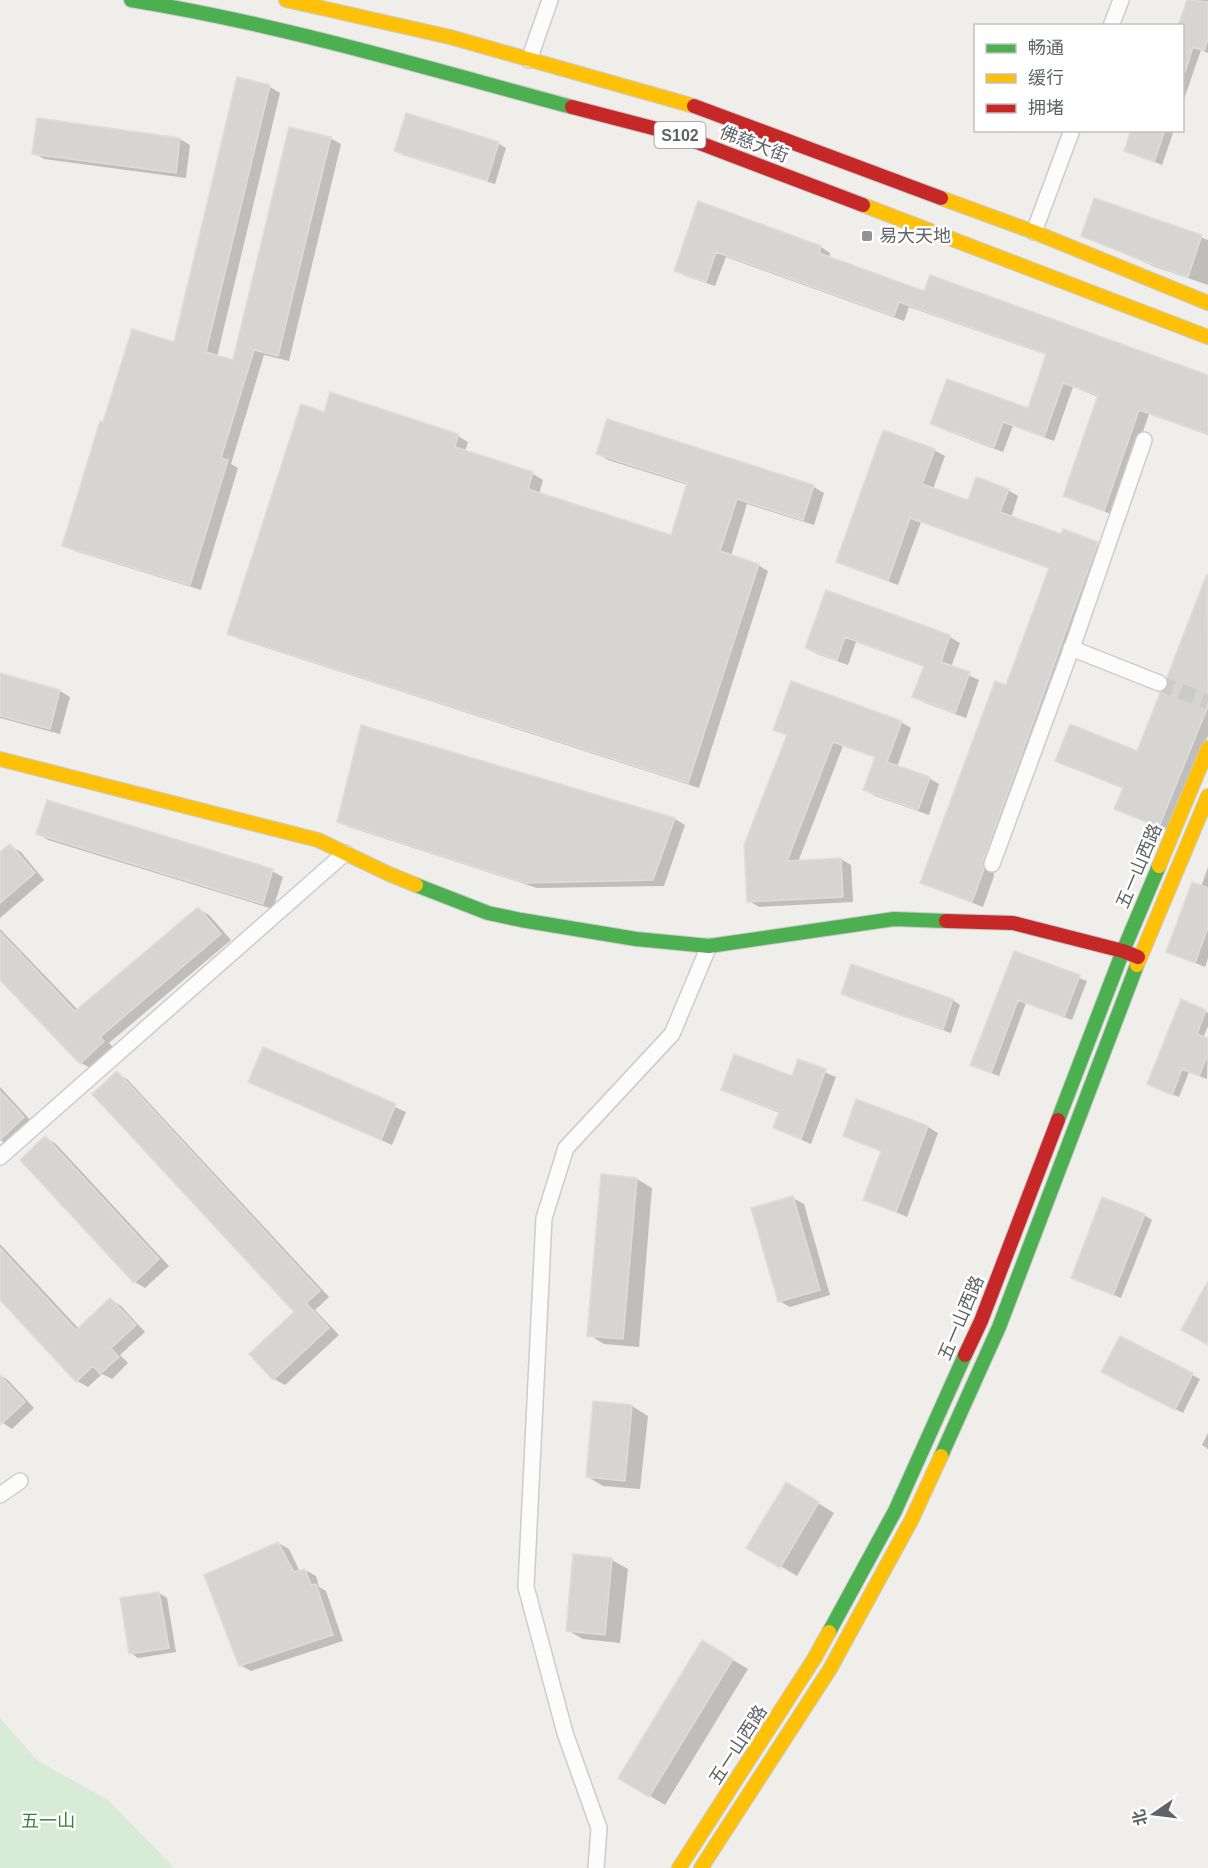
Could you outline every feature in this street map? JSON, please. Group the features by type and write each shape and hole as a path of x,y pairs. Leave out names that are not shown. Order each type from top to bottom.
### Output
{"main road":[{"name":"佛慈大街","path":"131,0 174,7 329,43 676,134 1208,337"},
{"name":"佛慈大街","path":"285,0 450,37 686,103 1034,232 1208,303"},
{"name":"五一山西路","path":"680,1868 814,1659 895,1511 981,1321 1123,951 1208,748"},
{"path":"0,759 318,840 389,874 488,913 636,939 709,946 894,919 1013,923 1123,951 1140,958"},
{"name":"五一山西路","path":"701,1868 830,1669 912,1519 999,1327 1140,958 1208,796"}],"street":[{"path":"529,60 550,0"},
{"path":"1112,24 1120,0"},
{"path":"1034,232 1071,132"},
{"path":"992,864 1144,440"},
{"path":"1071,648 1160,683"},
{"path":"0,1157 345,853"},
{"path":"596,1868 599,1828 565,1733 526,1587 544,1218 566,1148 672,1034 709,946"},
{"path":"0,1495 20,1481"}],"green space":[{"name":"五一山","path":"0,1718 38,1761 108,1800 174,1868 0,1868"}],"building":[{"path":"1187,0 1208,2 1208,39 1204,51 1193,47 1185,72 1184,24 1179,24"},
{"path":"237,77 270,85 206,352 233,360 289,127 331,137 278,356 254,350 221,458 228,460 190,585 62,546 100,421 103,422 132,329 174,342"},
{"path":"406,113 499,142 487,181 394,151"},
{"path":"37,118 180,138 176,173 32,154"},
{"path":"1130,132 1164,132 1154,162 1124,151"},
{"path":"1094,198 1202,235 1188,277 1081,236"},
{"path":"698,201 821,246 819,253 924,291 930,275 1208,375 1208,434 1139,410 1104,511 1063,496 1098,395 1063,383 1044,437 1003,422 994,447 930,424 947,379 1028,408 1046,354 899,302 894,316 716,252 706,282 674,271"},
{"path":"330,392 458,434 455,447 533,472 528,489 671,535 687,483 596,454 607,419 814,485 803,520 737,499 720,551 759,564 688,783 227,634 301,404 324,412"},
{"path":"883,430 935,449 922,484 968,500 976,477 1009,489 1000,512 1061,534 1063,529 1098,542 983,861 984,869 972,902 920,883 995,681 1006,685 1049,568 910,518 888,581 836,562"},
{"path":"1207,574 1208,706 1159,827 1114,809 1123,788 1055,761 1070,724 1137,751 1160,693 1168,687 1167,677"},
{"path":"826,590 950,635 941,662 970,672 955,713 912,697 924,666 845,637 837,660 805,648"},
{"path":"0,673 60,690 50,729 0,716"},
{"path":"791,681 902,721 887,762 930,777 918,810 863,790 875,757 833,742 787,861 841,858 843,897 747,902 744,845 787,735 773,730"},
{"path":"361,725 675,818 653,880 525,883 337,822"},
{"path":"47,800 273,869 263,904 36,834"},
{"path":"10,844 35,873 0,903 0,852"},
{"path":"1192,882 1208,888 1208,927 1195,963 1166,952"},
{"path":"198,907 221,934 100,1037 104,1041 80,1064 0,980 0,932 75,1011"},
{"path":"1014,951 1080,975 1064,1017 1018,1000 991,1073 970,1065"},
{"path":"851,964 953,999 943,1029 841,994"},
{"path":"1181,999 1206,1010 1197,1034 1208,1038 1208,1054 1199,1076 1182,1069 1172,1095 1147,1084"},
{"path":"263,1047 396,1104 381,1140 248,1082"},
{"path":"734,1054 792,1076 798,1059 826,1069 801,1139 773,1128 779,1111 721,1090"},
{"path":"117,1071 320,1291 306,1303 329,1328 273,1380 249,1354 294,1312 92,1094"},
{"path":"0,1091 24,1117 0,1140"},
{"path":"856,1099 928,1126 896,1212 863,1200 881,1151 843,1136"},
{"path":"45,1136 159,1259 134,1283 20,1160"},
{"path":"601,1174 637,1178 623,1339 587,1336"},
{"path":"793,1196 820,1290 778,1302 751,1208"},
{"path":"1102,1197 1145,1214 1113,1295 1071,1278"},
{"path":"0,1248 76,1330 110,1298 136,1325 111,1348 119,1357 100,1374 93,1366 76,1382 0,1300"},
{"path":"1208,1281 1208,1345 1181,1330"},
{"path":"1120,1336 1193,1373 1175,1410 1101,1372"},
{"path":"0,1375 25,1402 0,1425"},
{"path":"593,1401 632,1405 625,1481 586,1477"},
{"path":"786,1482 819,1502 780,1568 746,1548"},
{"path":"278,1542 294,1572 305,1569 311,1585 316,1584 333,1635 239,1666 204,1575"},
{"path":"573,1554 612,1558 605,1635 566,1631"},
{"path":"159,1592 169,1648 129,1654 120,1598"},
{"path":"702,1640 733,1659 649,1797 618,1778"}],"tunnel":[{"path":"1159,683 1208,702"}],"traffic: fast":[{"path":"131,0 298,34 572,107"},
{"path":"1058,1120 1123,951 1159,866"},
{"path":"416,885 488,913 521,920 636,939 709,946 894,919 946,921"},
{"path":"941,1456 999,1327 1137,965"},
{"path":"829,1632 895,1511 965,1355"}],"traffic: slow":[{"path":"286,0 450,37 694,106"},
{"path":"941,198 1034,232 1208,303"},
{"path":"863,205 1208,337"},
{"path":"1159,866 1208,748"},
{"path":"0,759 318,840 416,885"},
{"path":"1137,965 1208,796"},
{"path":"701,1868 830,1669 912,1519 941,1456"},
{"path":"679,1868 814,1659 829,1632"}],"traffic: jam":[{"path":"694,106 941,198"},
{"path":"572,107 676,134 863,205"},
{"path":"946,921 1013,923 1123,951 1138,957"},
{"path":"965,1355 981,1321 1058,1120"}],"place":[{"name":"易大天地","path":"867,236"}]}
